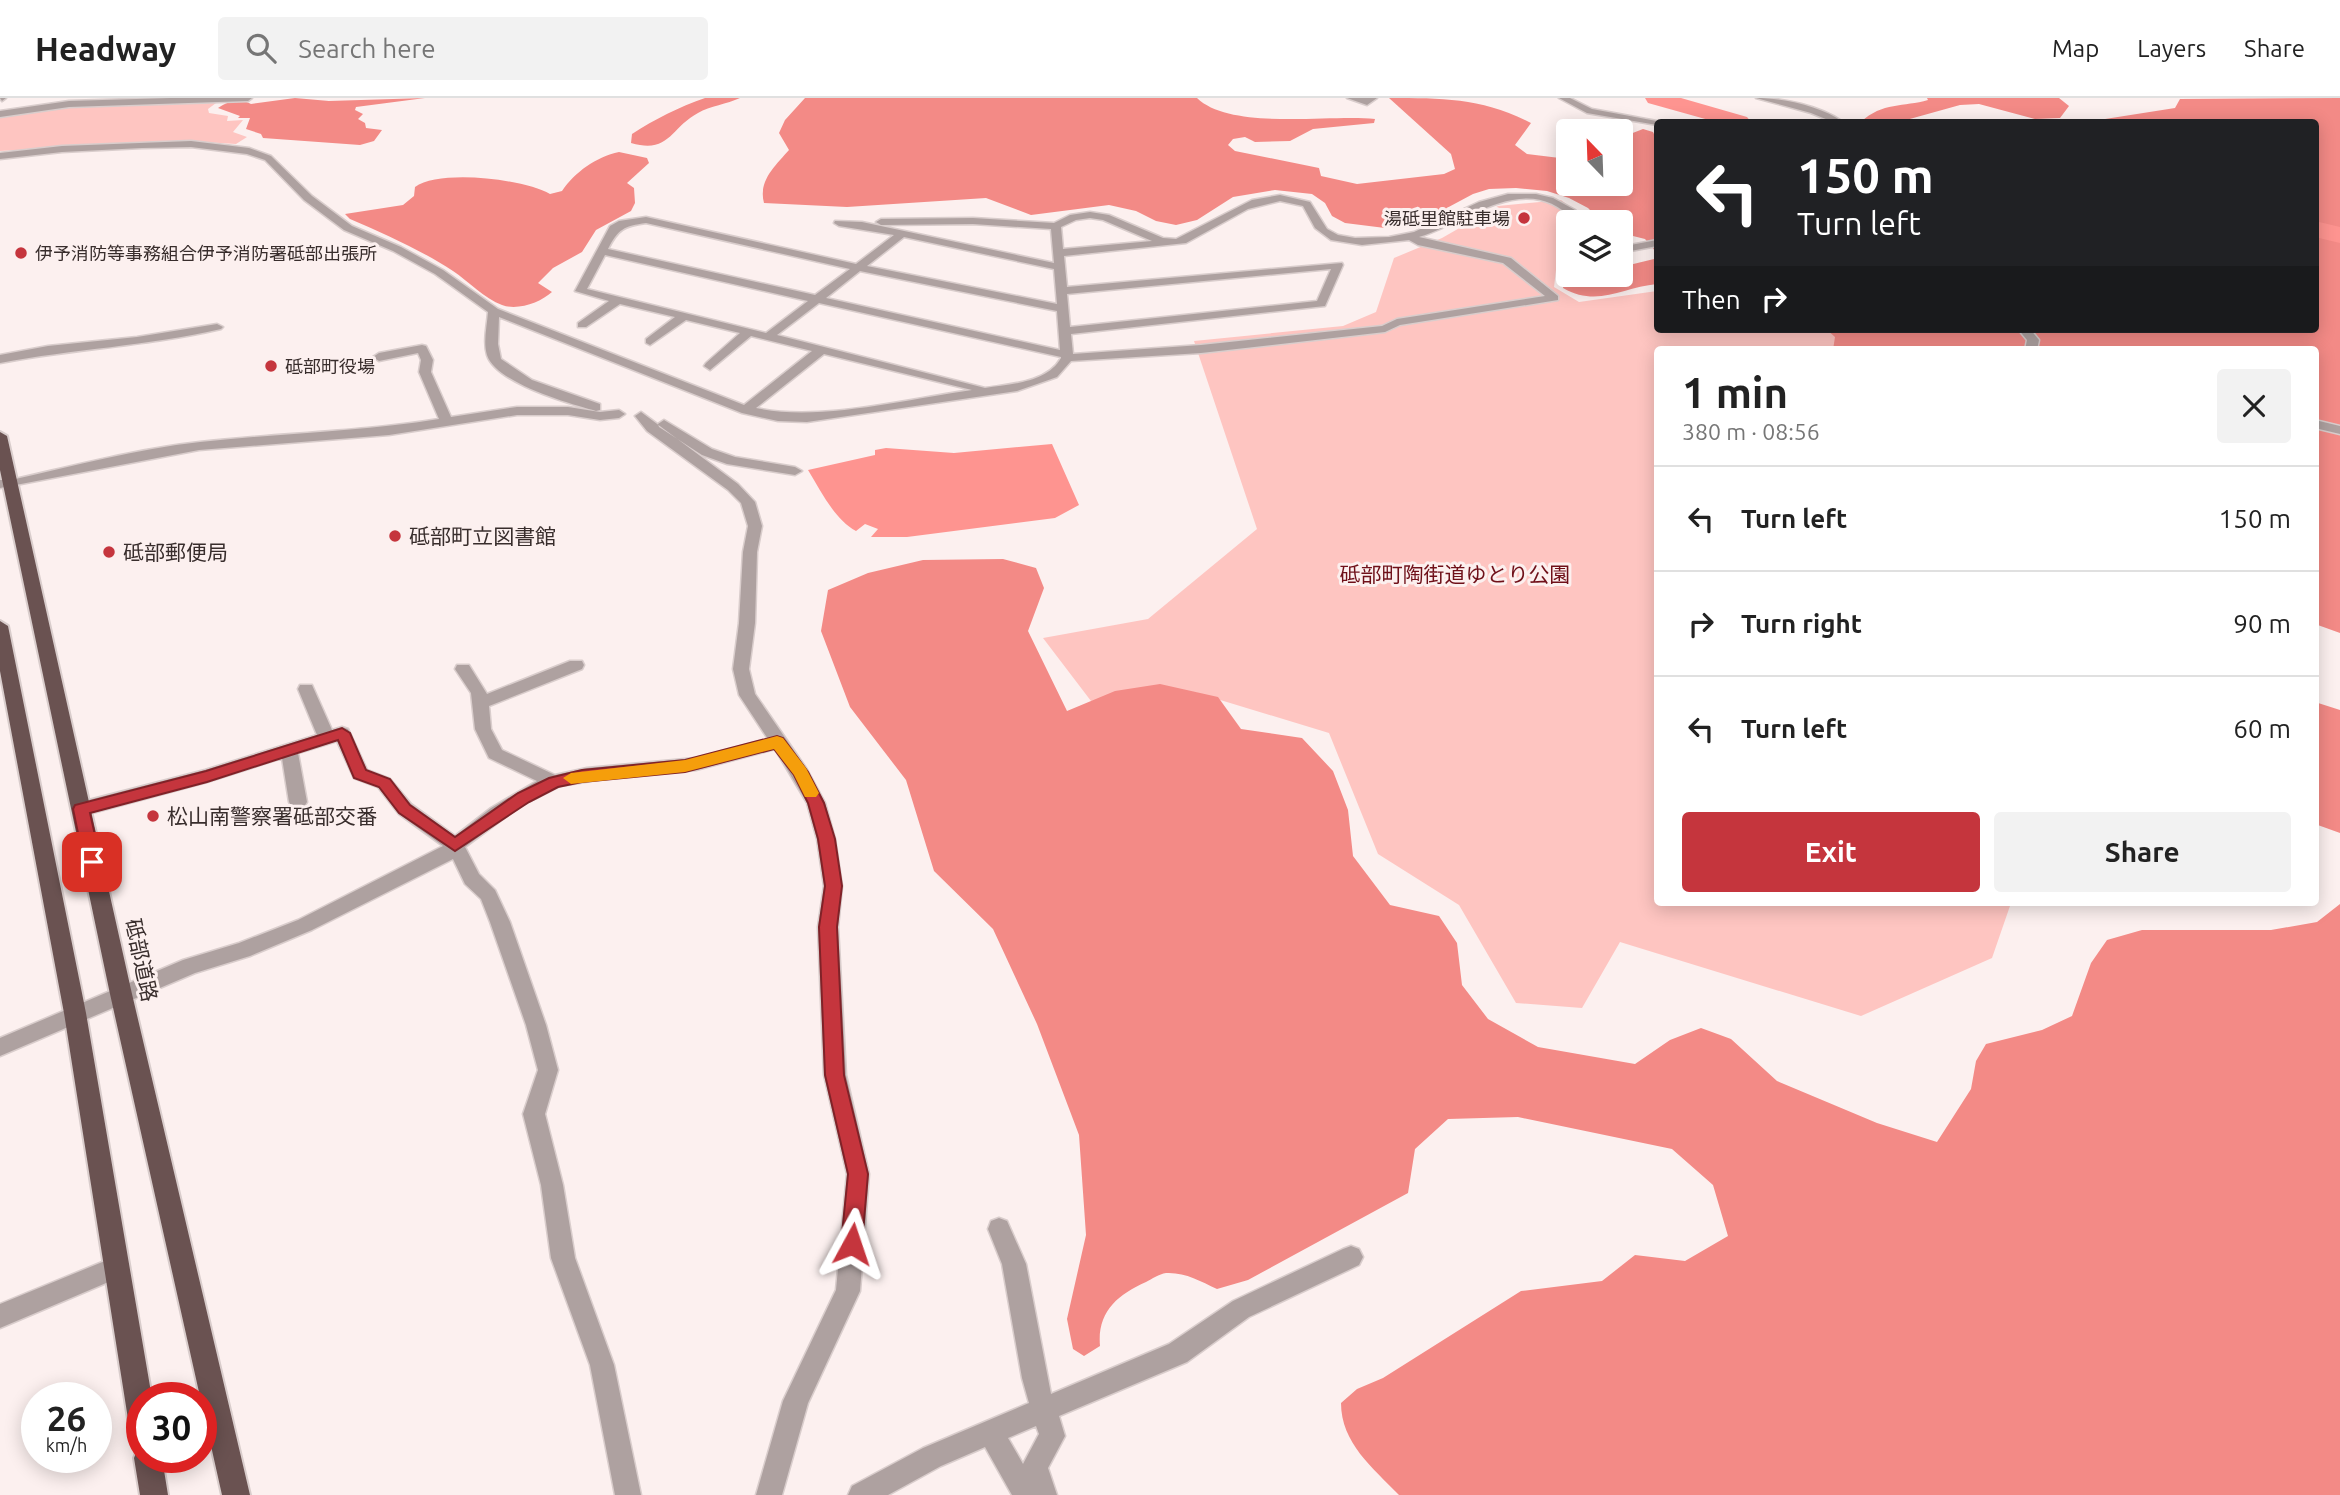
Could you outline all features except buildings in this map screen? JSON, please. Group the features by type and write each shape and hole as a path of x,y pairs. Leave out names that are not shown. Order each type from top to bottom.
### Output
{"highway":[{"name":"砥部道路","path":"0,436 6,484 236,1495"},
{"path":"0,626 75,1013 136,1382"},
{"path":"150,1473 154,1495"}],"street":[{"path":"0,114 69,104 248,98"},
{"path":"1351,98 1360,102 1373,98"},
{"path":"1563,98 1590,111 1654,121"},
{"path":"1760,98 1814,111 1832,119"},
{"path":"0,156 142,145 191,144 249,150 268,158 308,198 348,228 397,249 439,272 494,311 746,410 778,417 807,418 988,390 1045,379 1063,368 1067,356 1056,226"},
{"path":"1058,253 1176,242 1193,236 1252,202 1271,199 1306,202 1324,231 1336,237 1374,242 1412,237 1469,213 1483,204 1501,199 1526,197 1548,200 1568,210"},
{"path":"863,225 867,222 919,221 1056,226 1073,219 1102,216 1158,239 1176,242"},
{"path":"988,390 582,291 614,228 623,223 646,220 860,268 1064,309"},
{"path":"839,223 863,225 1059,267"},
{"path":"768,337 902,233"},
{"path":"602,251 1067,356 1201,349 1385,329 1397,322 1554,298 1507,261 1418,242 1412,237"},
{"path":"1633,248 1654,244"},
{"path":"1062,291 1338,265 1321,304 1065,331"},
{"path":"582,325 618,300"},
{"path":"494,311 493,352 496,361 518,376 552,393 619,414"},
{"path":"650,341 684,316"},
{"path":"0,359 48,350 137,341 217,327"},
{"path":"710,366 750,332"},
{"path":"379,357 422,349 427,360 425,372 447,423"},
{"path":"746,410 821,350"},
{"path":"6,484 200,446 389,431 541,410 600,416 641,416 664,424 707,452 732,461 795,471"},
{"path":"641,416 652,428 733,487 748,502 755,526 750,552 747,622 741,669 747,695 806,782 816,803 826,839 833,886 828,927 835,1075 858,1174 848,1291 796,1401 769,1495"},
{"path":"2319,425 2340,430"},
{"path":"480,703 576,665"},
{"path":"463,669 479,693 483,729 495,754 554,782"},
{"path":"306,689 326,736"},
{"path":"81,809 207,776 342,733 360,774 384,783 405,809 455,845 472,879 488,895 500,922 536,1025 548,1070 534,1114 552,1185 563,1258 602,1364 628,1495"},
{"path":"0,1047 121,994 305,925 445,855 523,797 554,782 582,776 685,766 755,750 777,742"},
{"path":"289,749 298,802"},
{"path":"999,1229 1014,1264 1032,1366 1052,1436 1035,1466 1044,1495"},
{"path":"861,1495 932,1457 1178,1353 1241,1310 1350,1257"},
{"path":"0,1316 117,1267"},
{"path":"991,1433 1026,1495"}],"green space":[{"path":"220,100 208,109 209,113 228,116 227,121 243,120 233,132 247,137 236,144 188,141 0,151 0,115 48,108"},
{"name":"砥部町陶街道ゆとり公園","path":"1561,200 1574,210 1556,210 1554,287 1579,302 1654,291 1654,333 1842,333 1834,346 1654,346 1654,906 2010,906 1992,958 1861,1016 1620,942 1582,1008 1516,1003 1459,905 1378,854 1329,733 1194,692 1091,701 1043,638 1148,619 1257,529 1194,341 1343,326 1376,312 1394,258 1442,238 1498,206"}],"shaded area":[{"path":"295,98 329,101 425,98 356,107 355,110 363,114 358,119 365,123 366,128 382,130 374,141 360,145 263,138 261,134 246,129 250,118 238,118 240,116 218,108 234,101 251,104"},
{"path":"705,98 740,98 698,113 662,142 654,145 631,143 632,134 658,118"},
{"path":"805,98 1197,98 1213,108 1256,118 1375,119 1374,123 1313,129 1290,141 1255,142 1245,137 1233,139 1228,145 1235,151 1319,168 1321,176 1357,184 1444,174 1455,169 1451,154 1389,98 1428,98 1479,104 1531,123 1515,145 1527,154 1556,158 1556,194 1516,188 1489,189 1473,194 1430,217 1385,228 1345,223 1332,216 1325,203 1312,194 1275,190 1233,197 1197,220 1176,225 1109,205 1031,215 986,198 847,207 764,203 763,188 766,181 773,168 789,150 779,133 785,120"},
{"path":"1927,98 2059,98 2069,106 2060,118 2035,119 1979,104 1960,105 1910,119 1865,119 1885,108 1928,100"},
{"path":"2340,98 2340,633 2319,625 2319,346 1834,346 1835,337 1830,333 2319,333 2319,119 2105,119 2175,108 2180,99"},
{"path":"1643,129 1653,132 1654,250 1645,239 1633,236 1633,210 1590,210 1563,196 1633,196 1633,133"},
{"path":"619,152 647,158 649,163 627,183 634,188 635,203 631,211 596,230 582,252 553,268 538,283 552,292 536,302 522,306 508,307 496,302 441,263 350,219 345,214 403,205 414,196 415,187 443,178 502,180 550,194 562,191 594,162"},
{"path":"1654,259 1654,284 1599,296 1576,294 1563,288 1633,287 1633,264"},
{"path":"1052,444 1079,505 1055,518 907,537 871,537 878,529 865,524 856,531 848,526 829,504 808,470 875,455 875,450 886,448 954,453"},
{"path":"1003,559 1036,568 1044,588 1028,631 1067,711 1115,691 1160,684 1218,697 1241,729 1302,738 1333,771 1348,810 1353,856 1390,905 1439,916 1457,943 1462,985 1488,1019 1538,1047 1635,1064 1670,1040 1701,1028 1731,1039 1777,1081 1877,1123 1937,1142 1971,1089 1976,1061 1986,1044 2042,1030 2072,1016 2091,963 2107,940 2142,930 2271,930 2317,922 2340,904 2340,1495 1399,1495 1360,1454 1346,1430 1341,1403 1357,1389 1383,1378 1521,1291 1602,1281 1635,1255 1685,1261 1728,1236 1713,1185 1672,1149 1518,1117 1448,1119 1415,1149 1408,1193 1248,1280 1217,1289 1180,1274 1158,1275 1126,1293 1111,1306 1102,1323 1100,1346 1084,1356 1073,1349 1067,1319 1086,1235 1079,1135 1037,1024 993,929 934,871 906,780 850,707 821,631 828,590 868,573 923,560"},
{"path":"2319,703 2340,710 2340,833 2319,825"}],"waterway":[{"path":"1656,98 1729,119"},
{"path":"2319,230 2340,235"}],"slow traffic":[{"path":"571,778 685,766 755,750 777,742 800,772 811,793"}],"place":[{"name":"湯砥里館駐車場","path":"1524,218"},
{"name":"伊予消防等事務組合伊予消防署砥部出張所","path":"21,253"},
{"name":"砥部町役場","path":"271,366"},
{"name":"砥部町立図書館","path":"395,536"},
{"name":"砥部郵便局","path":"109,552"},
{"name":"松山南警察署砥部交番","path":"153,816"}],"route":[{"path":"92,862 81,809 207,776 342,733 360,774 384,783 405,809 455,845 523,797 554,782 582,776 685,766 755,750 777,742 800,772 816,803 826,839 833,886 828,927 835,1075 858,1174 852,1244"}]}
